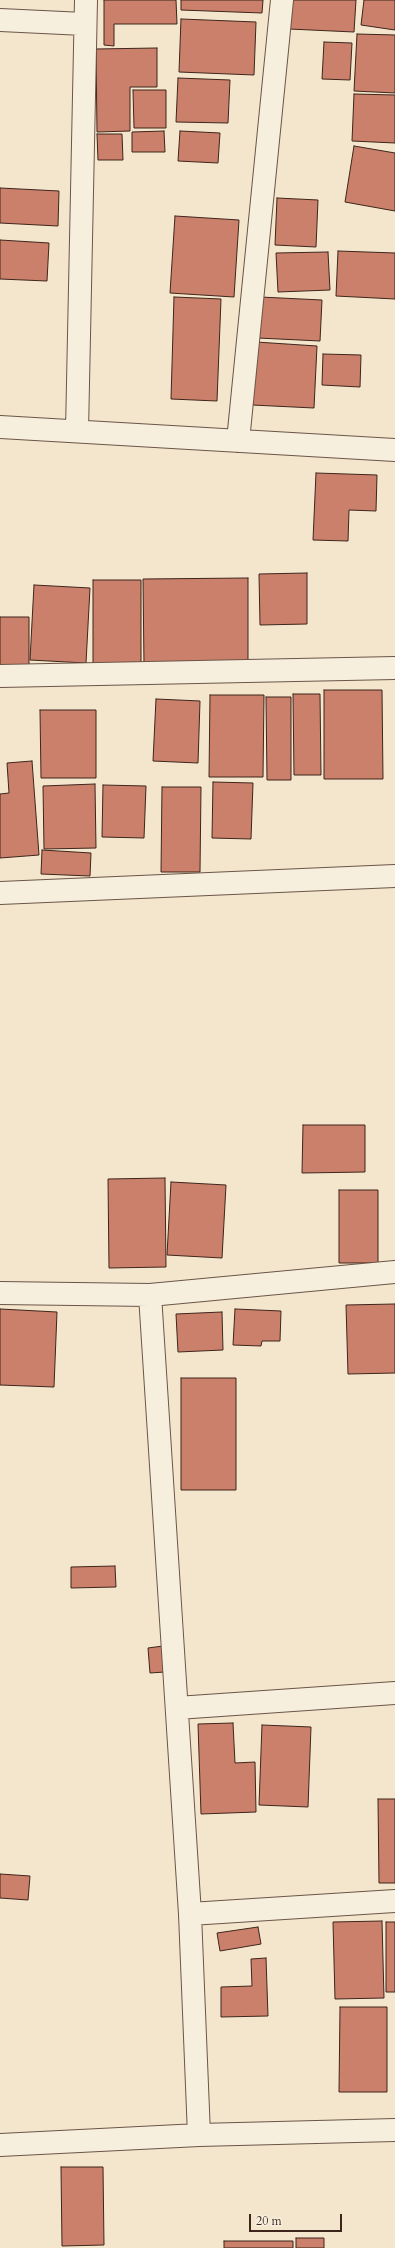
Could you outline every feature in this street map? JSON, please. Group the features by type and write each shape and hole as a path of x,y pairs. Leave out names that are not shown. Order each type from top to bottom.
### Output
{"street":[{"path":"77,431 84,24 86,0"},
{"path":"238,441 282,0"},
{"path":"0,20 84,24"},
{"path":"0,427 395,450"},
{"path":"0,676 395,668"},
{"path":"0,893 395,876"},
{"path":"0,1293 150,1295 395,1272"},
{"path":"150,1295 190,1914 200,2135"},
{"path":"176,1708 395,1693"},
{"path":"190,1914 395,1901"},
{"path":"0,2145 200,2135 395,2130"}],"building":[{"path":"104,0 176,0 177,24 114,24 114,46 104,45"},
{"path":"181,0 263,0 262,13 181,10"},
{"path":"290,0 356,0 354,32 289,29"},
{"path":"364,0 395,0 395,30 361,25"},
{"path":"181,19 256,22 254,75 179,72"},
{"path":"357,34 395,35 395,93 354,91"},
{"path":"324,42 352,43 350,80 322,79"},
{"path":"157,48 157,87 130,87 130,131 97,132 96,49"},
{"path":"178,78 230,80 228,123 176,122"},
{"path":"133,90 166,90 166,128 134,128"},
{"path":"354,94 395,95 395,143 352,141"},
{"path":"164,131 165,152 132,152 132,132"},
{"path":"180,131 220,133 218,163 178,161"},
{"path":"97,134 122,134 123,160 98,160"},
{"path":"354,146 395,153 395,211 345,202"},
{"path":"0,188 59,191 58,226 0,223"},
{"path":"277,198 318,200 316,247 275,245"},
{"path":"175,216 239,220 234,297 170,293"},
{"path":"0,240 49,243 47,281 0,279"},
{"path":"338,251 395,253 395,299 336,296"},
{"path":"328,252 330,290 278,292 276,253"},
{"path":"174,297 221,299 217,401 171,399"},
{"path":"260,297 322,300 320,341 258,338"},
{"path":"256,342 317,346 314,408 252,405"},
{"path":"323,354 361,355 360,387 322,385"},
{"path":"316,473 377,475 376,511 349,510 348,541 313,540"},
{"path":"307,573 307,624 260,625 259,574"},
{"path":"248,578 248,665 144,666 143,579"},
{"path":"93,580 141,580 141,666 93,666"},
{"path":"34,585 90,588 86,663 30,660"},
{"path":"0,617 29,617 29,669 0,670"},
{"path":"324,690 382,690 383,779 324,779"},
{"path":"293,694 320,694 321,775 294,775"},
{"path":"210,695 264,695 263,777 209,777"},
{"path":"266,697 291,697 291,780 267,780"},
{"path":"156,699 200,701 198,763 153,761"},
{"path":"40,710 96,710 96,778 41,778"},
{"path":"32,761 39,855 0,858 0,794 9,793 7,763"},
{"path":"213,782 253,783 251,839 212,838"},
{"path":"95,784 96,848 44,849 43,786"},
{"path":"103,785 146,786 144,838 102,837"},
{"path":"162,787 201,787 200,872 161,872"},
{"path":"42,850 91,853 90,876 41,874"},
{"path":"303,1125 365,1125 365,1172 302,1173"},
{"path":"165,1178 166,1267 109,1268 108,1179"},
{"path":"171,1182 226,1185 222,1258 167,1255"},
{"path":"339,1190 378,1190 378,1263 339,1263"},
{"path":"395,1304 395,1373 348,1374 346,1305"},
{"path":"0,1309 57,1312 54,1387 0,1385"},
{"path":"235,1309 281,1311 280,1341 262,1341 261,1346 233,1345"},
{"path":"222,1312 223,1350 178,1352 176,1314"},
{"path":"181,1378 236,1378 236,1490 181,1490"},
{"path":"115,1566 116,1587 71,1588 71,1567"},
{"path":"163,1646 165,1672 150,1673 148,1648"},
{"path":"233,1723 235,1763 255,1762 256,1812 201,1814 198,1724"},
{"path":"262,1725 311,1727 308,1807 259,1805"},
{"path":"378,1799 395,1799 395,1883 379,1883"},
{"path":"0,1874 30,1876 28,1900 0,1898"},
{"path":"382,1921 384,1998 335,1999 333,1922"},
{"path":"386,1922 395,1922 395,1992 386,1992"},
{"path":"258,1927 261,1944 220,1951 217,1933"},
{"path":"266,1958 268,2016 221,2017 221,1987 252,1986 251,1959"},
{"path":"340,2007 387,2007 387,2092 339,2092"},
{"path":"61,2167 103,2167 104,2245 62,2246"},
{"path":"296,2238 324,2238 324,2248 296,2248"},
{"path":"224,2241 293,2241 293,2248 224,2248"}]}
